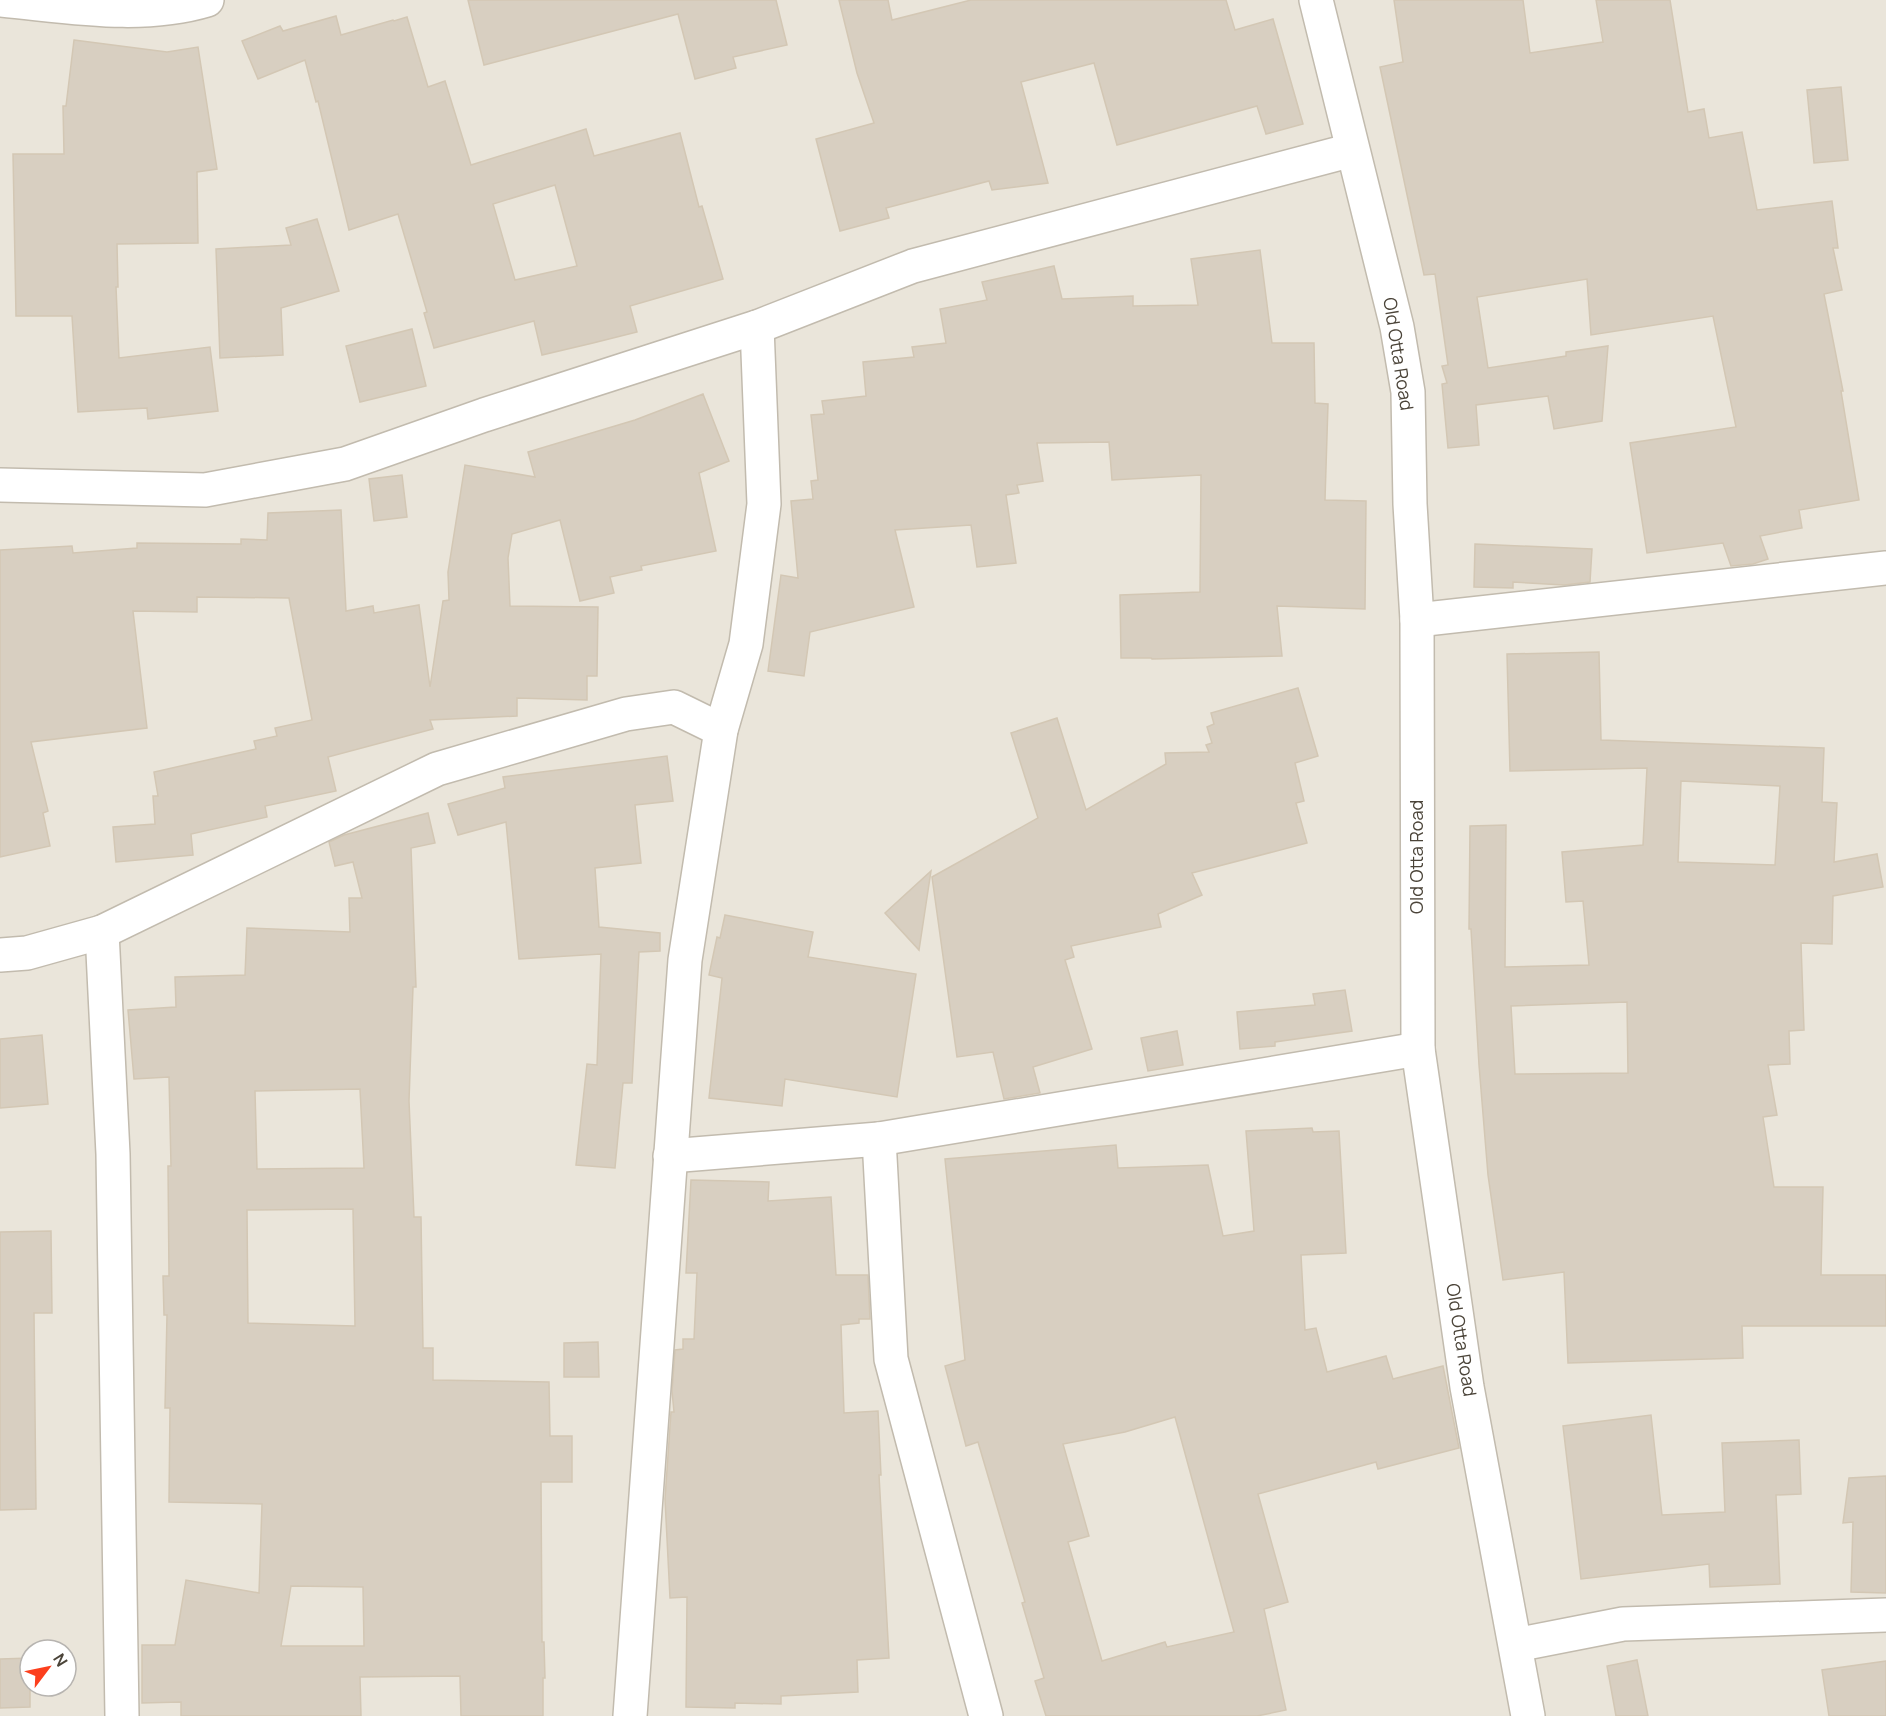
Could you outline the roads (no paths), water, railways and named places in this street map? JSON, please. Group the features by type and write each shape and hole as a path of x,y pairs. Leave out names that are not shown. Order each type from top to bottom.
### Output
{"street":[{"path":"0,0 114,10 158,9 207,0"},
{"name":"Old Otta Road","path":"1316,0 1397,327 1408,392 1410,504 1417,620 1418,1049 1467,1387 1528,1716"},
{"path":"0,485 205,490 345,464 484,415 757,327 913,266 1352,150"},
{"path":"630,1716 685,960 721,730 746,644 764,504 757,327"},
{"path":"1417,620 1886,568"},
{"path":"0,955 27,953 102,932 437,769 626,714 674,707 721,730"},
{"path":"102,932 113,1166 122,1716"},
{"path":"670,1156 879,1139 1418,1049"},
{"path":"879,1139 891,1359 986,1716"},
{"path":"1516,1645 1623,1624 1886,1615"}]}
